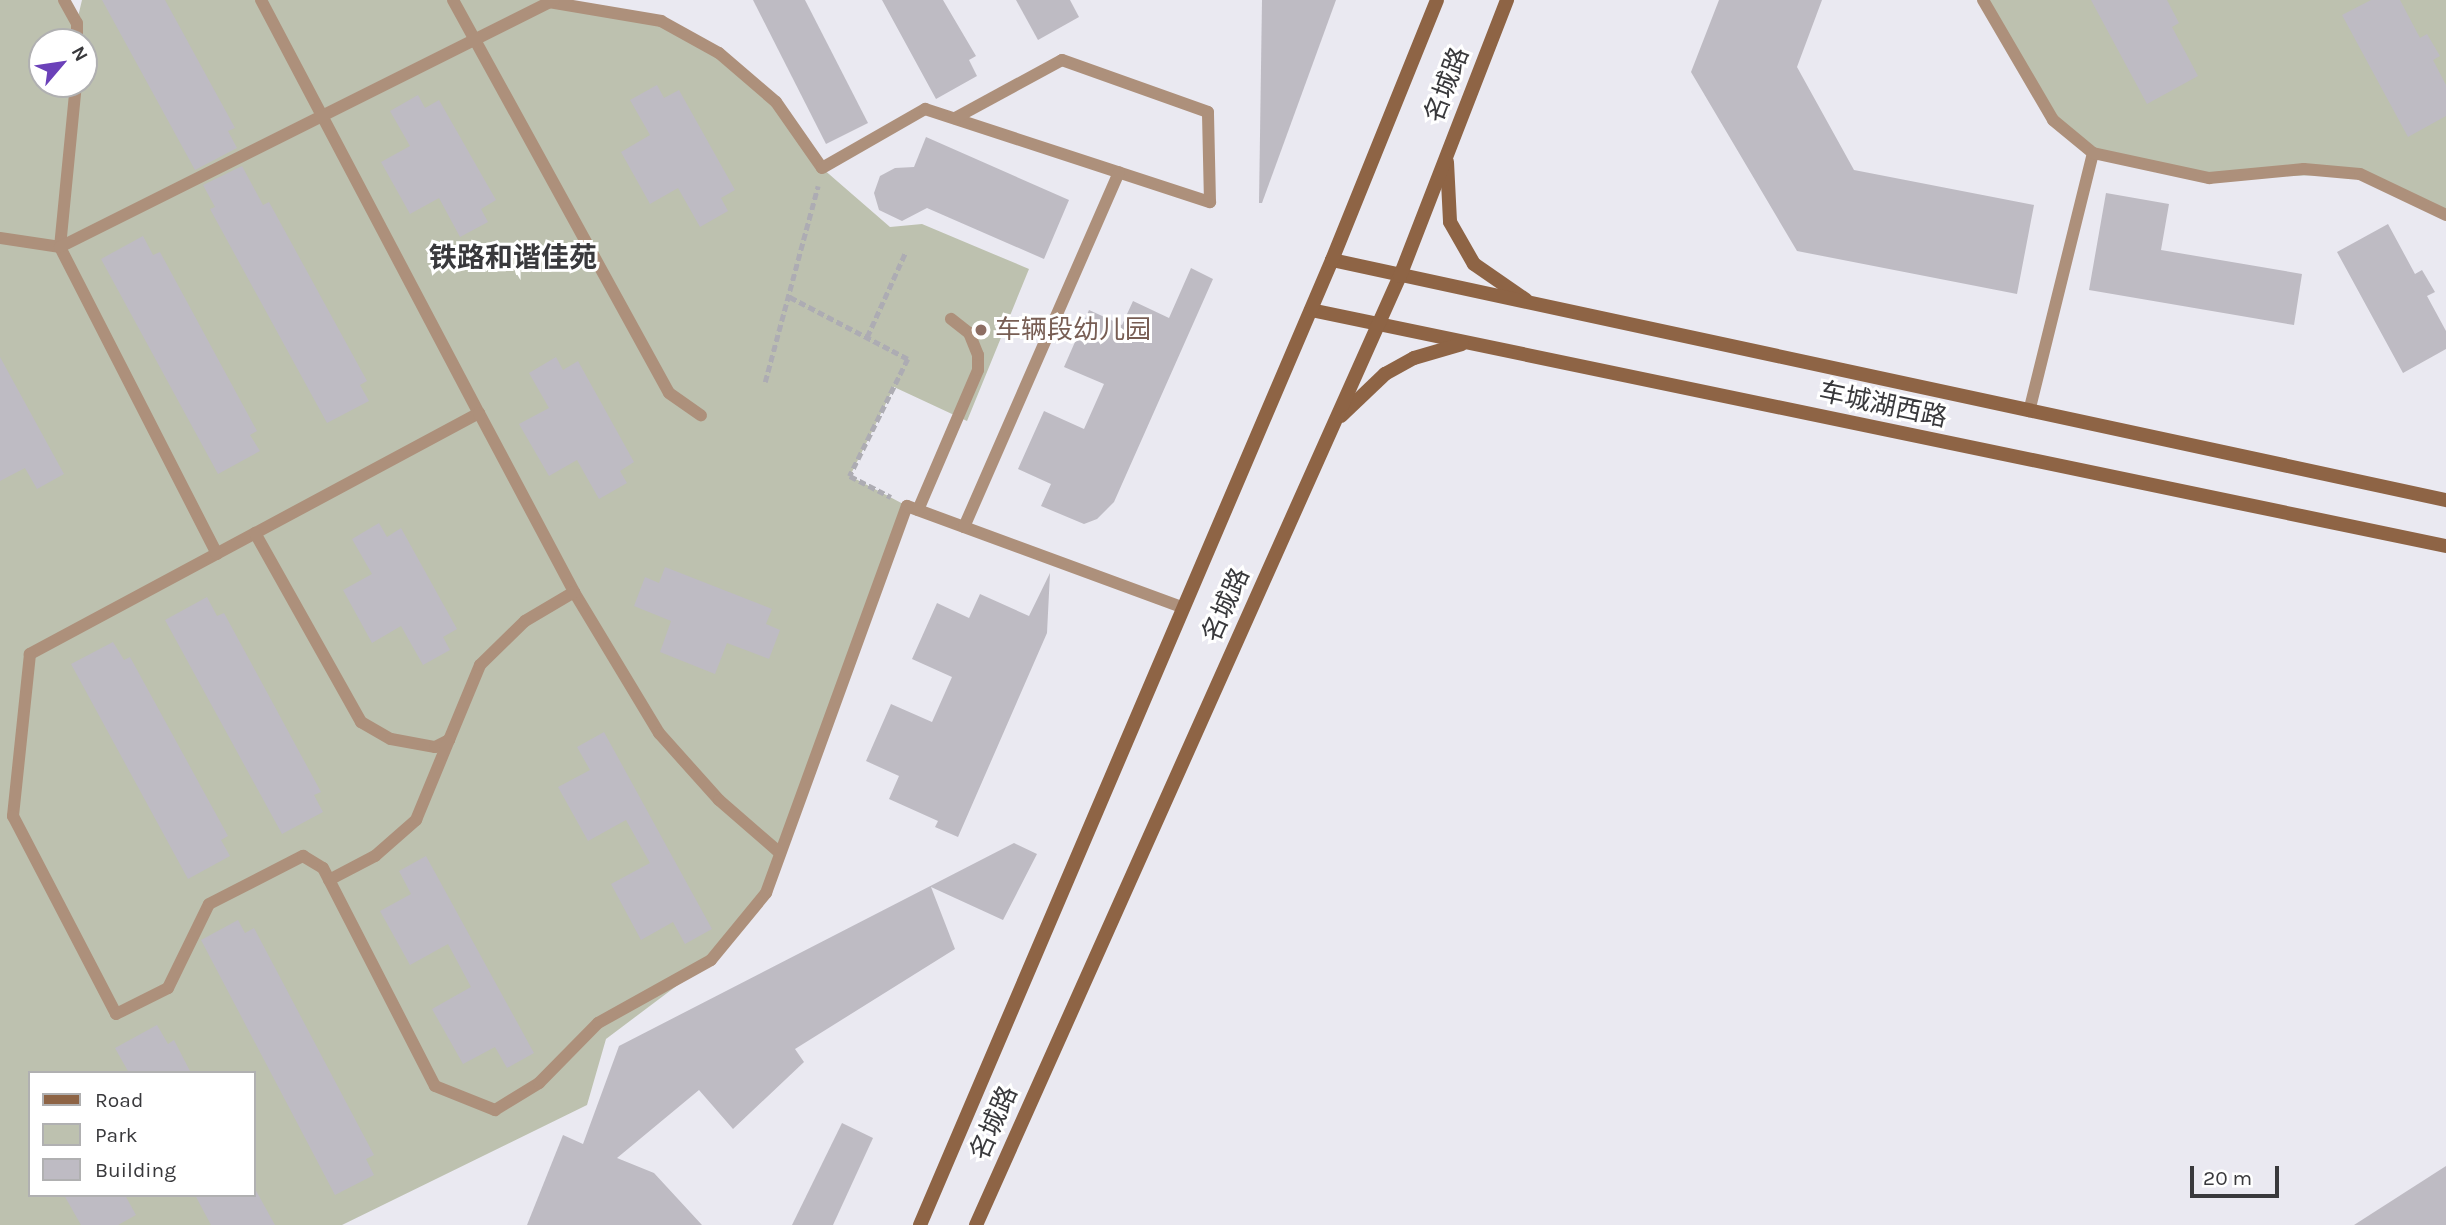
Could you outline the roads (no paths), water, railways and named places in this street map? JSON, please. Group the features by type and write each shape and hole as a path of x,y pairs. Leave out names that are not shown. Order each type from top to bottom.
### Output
{"main road":[{"name":"名城路","path":"920,1225 1311,310 1437,0"},
{"name":"名城路","path":"976,1225 1400,276 1507,0"},
{"path":"1447,153 1450,222 1474,264 1533,305"},
{"name":"车城湖西路","path":"1332,260 2446,500"},
{"name":"车城湖西路","path":"1311,310 1377,326 2446,546"},
{"path":"1334,422 1385,374 1414,358 1464,344"}],"lane":[{"path":"64,0 77,23 77,28"},
{"path":"261,0 574,592 659,733 719,800 780,853"},
{"path":"453,0 669,393 701,415"},
{"path":"1983,0 2053,120 2093,153 2209,178 2304,169 2360,173 2446,215"},
{"path":"0,239 60,247 324,118 552,1 661,21 719,53 776,102 822,168 925,109 1209,202 1208,112 1062,60 955,118"},
{"path":"75,98 60,247 217,554"},
{"path":"2029,411 2093,153"},
{"path":"964,527 1119,172"},
{"path":"479,413 30,654 13,816 116,1014 169,988 209,904 303,856 323,869 435,1086 495,1110 539,1083 598,1023 711,960 766,893 913,508 978,370 978,355 969,333 951,319"},
{"path":"913,508 1184,608"},
{"path":"254,533 361,722 391,739 435,747 449,740"},
{"path":"329,880 375,856 416,820 480,665 525,621 574,592"}],"place":[{"name":"车辆段幼儿园","path":"981,330"}],"district":[{"name":"铁路和谐佳苑","path":"513,258"}]}
